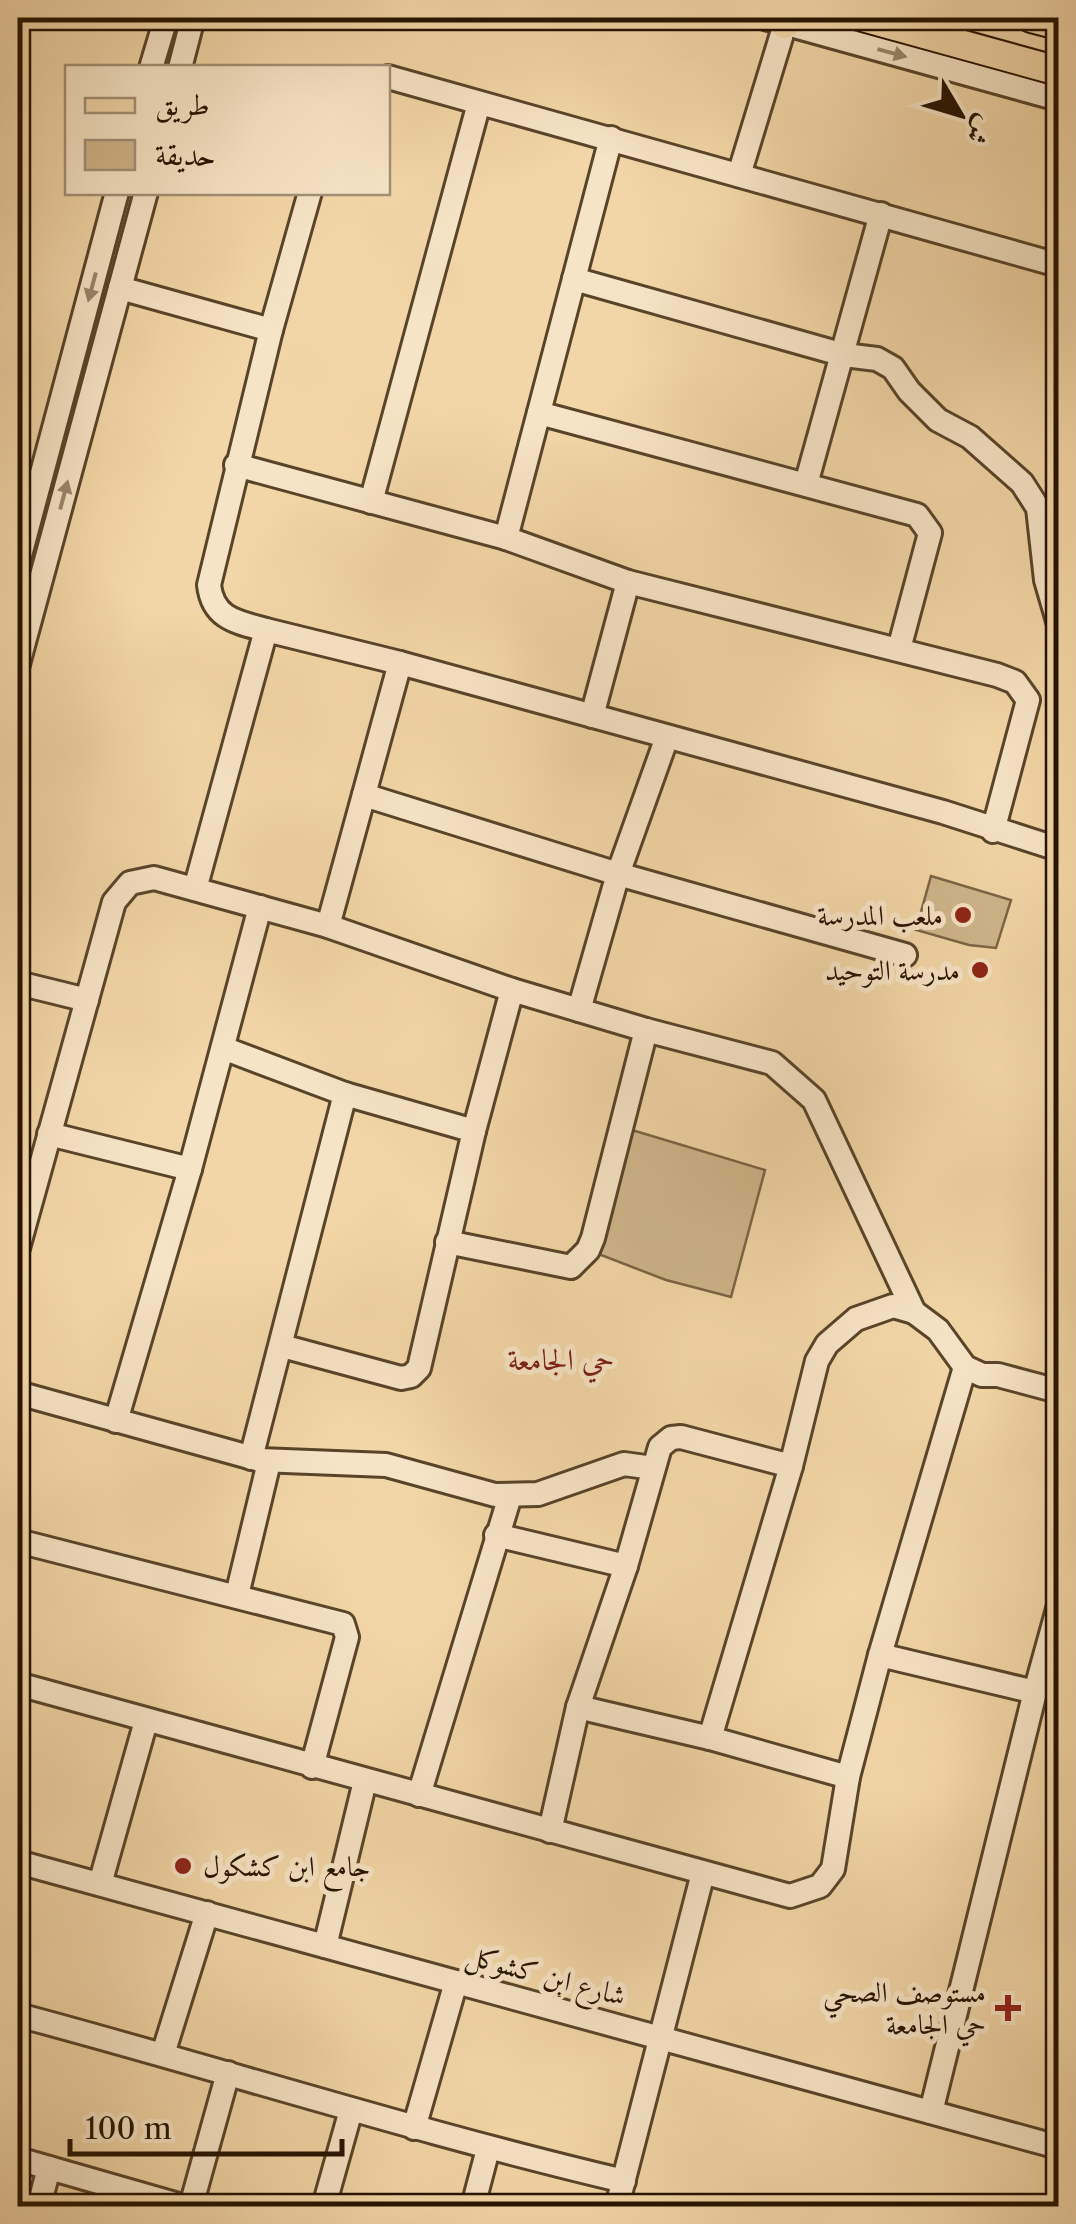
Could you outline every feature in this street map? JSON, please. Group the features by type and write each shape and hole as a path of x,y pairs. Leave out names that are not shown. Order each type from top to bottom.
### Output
{"main road":[{"path":"866,18 1058,70"},
{"path":"1030,18 1058,25"}],"street":[{"path":"151,65 166,18"},
{"path":"181,65 194,18"},
{"path":"738,175 779,20 1058,100"},
{"path":"390,78 1058,265"},
{"path":"371,502 479,103"},
{"path":"506,538 611,138"},
{"path":"18,564 116,195"},
{"path":"18,664 28,586 145,195"},
{"path":"309,195 271,330 208,585 210,600 226,619 400,662 943,812 1058,849"},
{"path":"806,484 881,214"},
{"path":"574,279 844,355 878,360 893,368 938,420 970,437 1022,483 1038,508 1046,580 1058,621"},
{"path":"120,288 271,330"},
{"path":"539,412 917,515 930,533 898,649"},
{"path":"236,466 506,538 628,582 1015,682 1028,700 993,831"},
{"path":"592,716 628,582"},
{"path":"195,889 266,630"},
{"path":"328,926 400,662"},
{"path":"579,1010 618,874 667,737"},
{"path":"364,795 618,874 904,955"},
{"path":"18,1248 114,902 123,888 146,878 328,926 512,990 772,1063 814,1100 914,1312"},
{"path":"116,1420 190,1169 260,907"},
{"path":"18,983 87,1000"},
{"path":"282,1346 395,1377 411,1376 421,1363 474,1131 512,990"},
{"path":"448,1242 572,1267 593,1238 646,1030"},
{"path":"223,1048 345,1094 474,1131"},
{"path":"237,1596 282,1346 345,1094"},
{"path":"50,1134 190,1169"},
{"path":"710,1738 791,1466 810,1380 827,1344 856,1319 893,1306 914,1312 938,1330 966,1367 982,1375 998,1375 1058,1391"},
{"path":"18,1684 790,1896 820,1886 836,1859 848,1776 966,1367"},
{"path":"18,1393 260,1460 386,1466 510,1496 538,1494 624,1464 653,1468"},
{"path":"550,1831 578,1707 626,1566 660,1447 676,1437 791,1466"},
{"path":"420,1796 510,1496"},
{"path":"496,1535 626,1566"},
{"path":"18,1541 339,1621 346,1628 347,1637 312,1766"},
{"path":"931,2112 1058,1609"},
{"path":"880,1655 1035,1692"},
{"path":"578,1707 848,1776"},
{"path":"100,1884 146,1721"},
{"path":"324,1946 364,1780"},
{"name":"شارع ابن كشوكل","path":"18,1864 1058,2147"},
{"path":"620,2206 703,1872"},
{"path":"163,2054 207,1913"},
{"path":"414,2128 456,1982"},
{"path":"18,2016 228,2072 488,2149 624,2181"},
{"path":"191,2206 228,2072"},
{"path":"324,2206 351,2110"},
{"path":"472,2206 488,2149"},
{"path":"18,2159 182,2206"},
{"path":"39,2206 49,2168"}],"green space":[{"name":"ملعب المدرسة","path":"931,876 1011,900 996,948 916,930"},
{"path":"622,1127 765,1170 731,1297 666,1280 588,1250"}],"place":[{"name":"ملعب المدرسة","path":"963,915"},
{"name":"مدرسة التوحيد","path":"980,970"},
{"name":"جامع ابن كشكول","path":"183,1866"},
{"name":"مستوصف الصحي حي الجامعة","path":"1008,2008"}],"district":[{"name":"حي الجامعة","path":"561,1359"}]}
